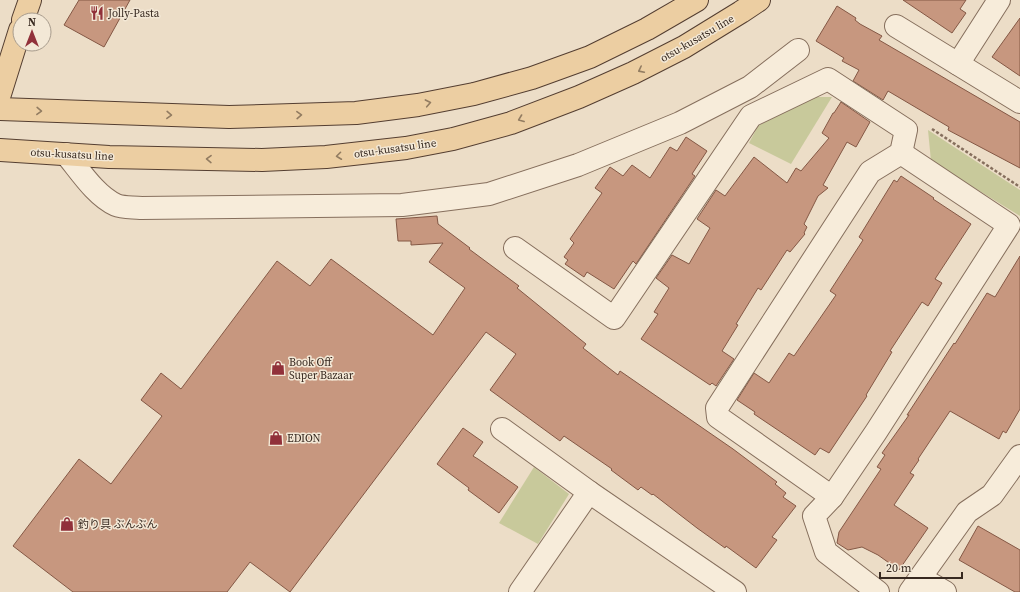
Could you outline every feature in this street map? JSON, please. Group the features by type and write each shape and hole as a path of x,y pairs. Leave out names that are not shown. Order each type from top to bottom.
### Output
{"main road":[{"path":"26,12 30,0"},
{"path":"0,110 229,117 356,113 418,105 474,94 532,78 590,57 647,29 697,0"},
{"name":"otsu-kusatsu line","path":"0,150 109,157 270,160 326,157 384,151 453,139 511,123 579,98 684,47 759,0"},
{"path":"0,94 13,52"}],"street":[{"path":"958,64 999,0"},
{"path":"896,26 1020,102"},
{"path":"66,154 99,194 118,206 141,208 402,206 489,194 578,165 680,123 750,87 798,50"},
{"path":"515,248 614,318 751,116 828,79 906,130 901,153 870,172 717,408 718,417 832,497"},
{"path":"878,592 826,552 814,516 832,497 1009,225 901,153"},
{"path":"502,429 589,492 735,592"},
{"path":"945,592 915,585 967,512 992,495 1020,456"},
{"path":"520,592 589,492"}],"path":[{"path":"906,130 918,120 1020,187"}],"green space":[{"path":"809,97 832,97 791,164 749,143 758,126"},
{"path":"928,130 1020,190 1020,216 931,161"},
{"path":"534,467 569,494 538,544 499,523"}],"building":[{"name":"Jolly-Pasta","path":"79,0 130,0 104,47 64,25"},
{"path":"903,0 966,0 960,9 966,13 952,33"},
{"path":"837,6 856,18 855,20 860,24 882,36 879,40 1020,122 1020,168 948,130 949,127 888,91 883,100 853,81 859,70 842,61 844,58 816,41"},
{"path":"1020,18 1020,76 992,57"},
{"path":"841,102 870,122 856,147 847,142 823,185 828,188 818,196 804,224 807,227 804,233 805,234 790,252 787,250 761,290 758,288 736,324 738,325 722,351 734,359 716,386 712,383 710,385 641,339 658,314 654,312 669,288 656,278 672,255 689,264 710,228 697,219 716,190 725,196 754,157 787,183 796,168 801,171 829,138 822,133"},
{"path":"686,137 707,151 692,174 695,176 636,264 633,261 614,289 587,272 584,277 565,264 568,260 564,257 574,243 570,239 602,193 595,188 610,167 623,176 632,165 650,178 670,147 677,151"},
{"path":"901,176 971,224 935,279 942,283 928,306 922,302 890,351 892,352 866,395 867,396 829,453 820,448 815,455 754,414 755,412 737,400 754,373 769,383 789,353 794,356 836,295 830,291 863,240 859,237 894,180 897,182"},
{"path":"437,216 438,224 519,286 517,288 586,344 583,348 618,375 620,371 733,449 777,482 775,484 786,493 783,497 796,506 772,537 777,540 756,568 726,546 725,548 697,528 653,494 652,495 641,487 638,490 611,470 612,469 564,436 560,441 490,390 516,354 486,332 290,592 250,562 227,592 73,592 13,546 79,459 111,484 162,416 141,400 161,373 181,389 277,261 310,286 331,259 433,335 465,288 429,262 443,243 411,245 411,241 398,241 396,219"},
{"path":"1020,256 1020,409 1006,433 1003,431 999,439 950,411 918,459 919,460 910,473 914,475 894,505 928,528 899,570 878,555 862,547 848,550 837,543 839,532 881,469 877,467 885,455 882,453 909,415 907,415 954,343 955,344 987,293 995,297"},
{"path":"463,428 483,442 473,456 518,487 499,513 437,464"},
{"path":"978,526 1020,550 1020,592 1015,592 959,560"}],"place":[{"name":"Jolly-Pasta","path":"97,13"},
{"name":"Book Off Super Bazaar","path":"278,368"},
{"name":"EDION","path":"276,438"},
{"name":"釣り具 ぶんぶん","path":"67,524"}]}
